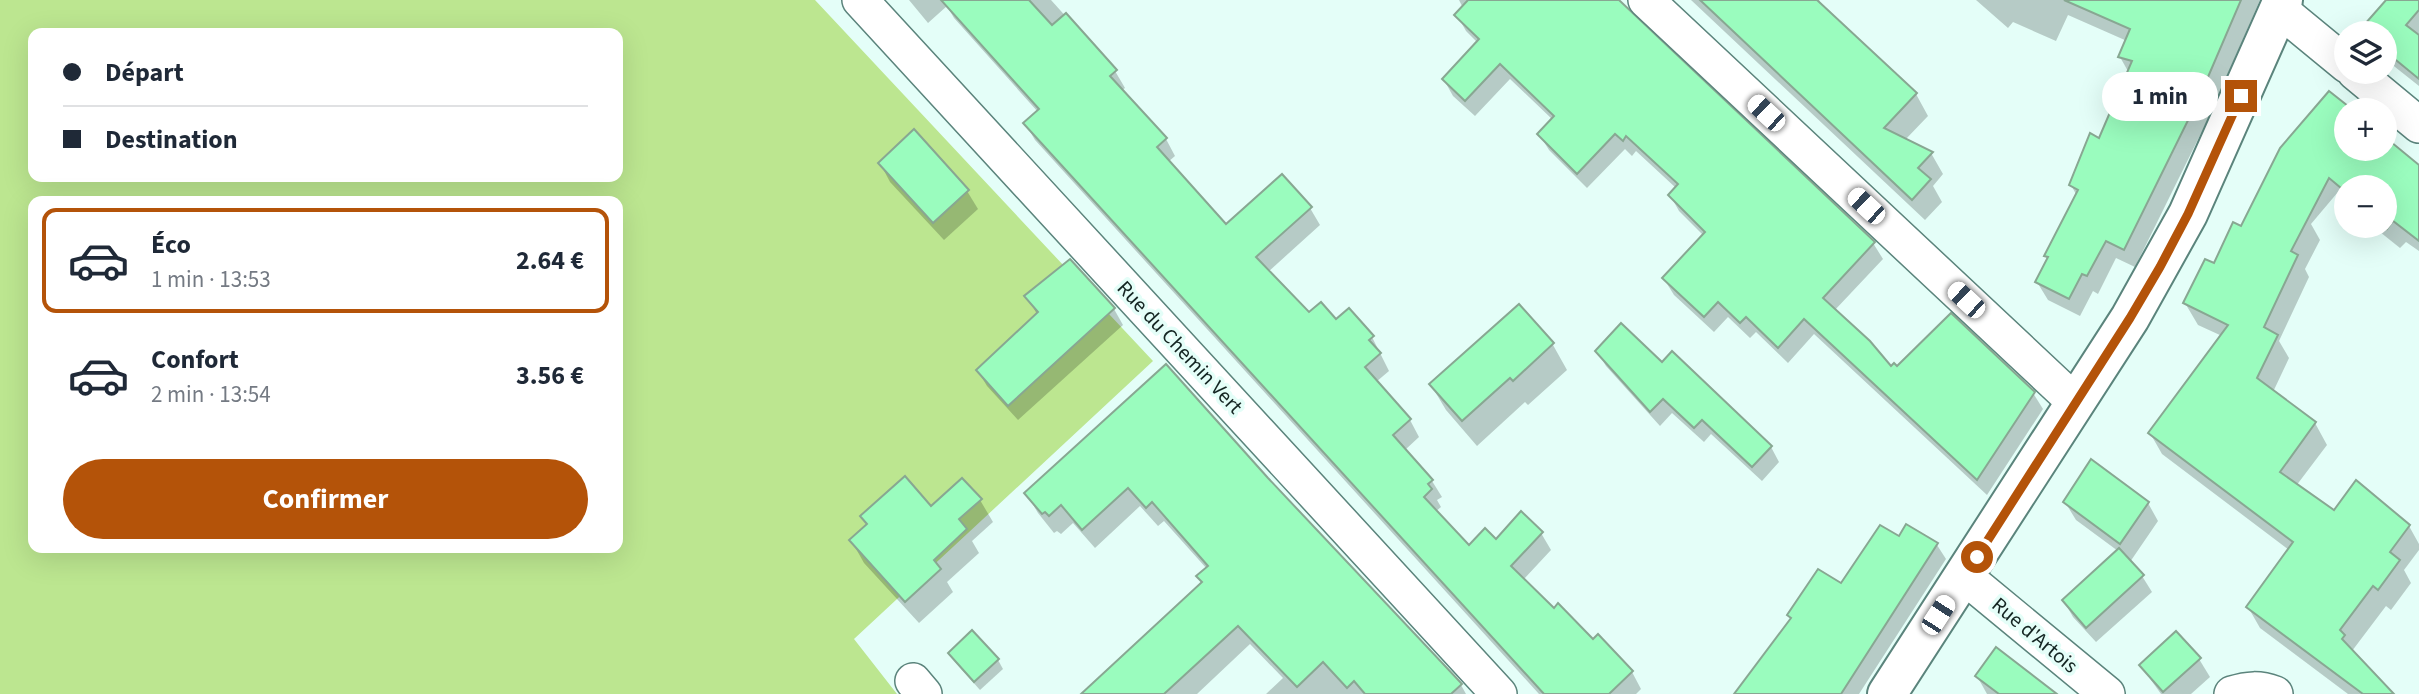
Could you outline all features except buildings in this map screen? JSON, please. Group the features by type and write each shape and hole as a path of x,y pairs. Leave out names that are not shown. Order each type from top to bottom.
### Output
{"main road":[{"path":"1887,694 2130,318 2188,214 2281,4"}],"street":[{"name":"Rue du Chemin Vert","path":"860,0 1499,694"},
{"path":"1646,0 2075,402"},
{"path":"2281,4 2334,53"},
{"path":"2370,84 2418,123"},
{"name":"Rue d'Artois","path":"1964,576 2107,694"},
{"path":"2232,694 2251,689 2275,694"}],"green space":[{"path":"0,0 815,0 1153,361 854,639 897,694 0,694"}],"route":[{"path":"1977,557 2160,267 2188,214 2241,96"}]}
